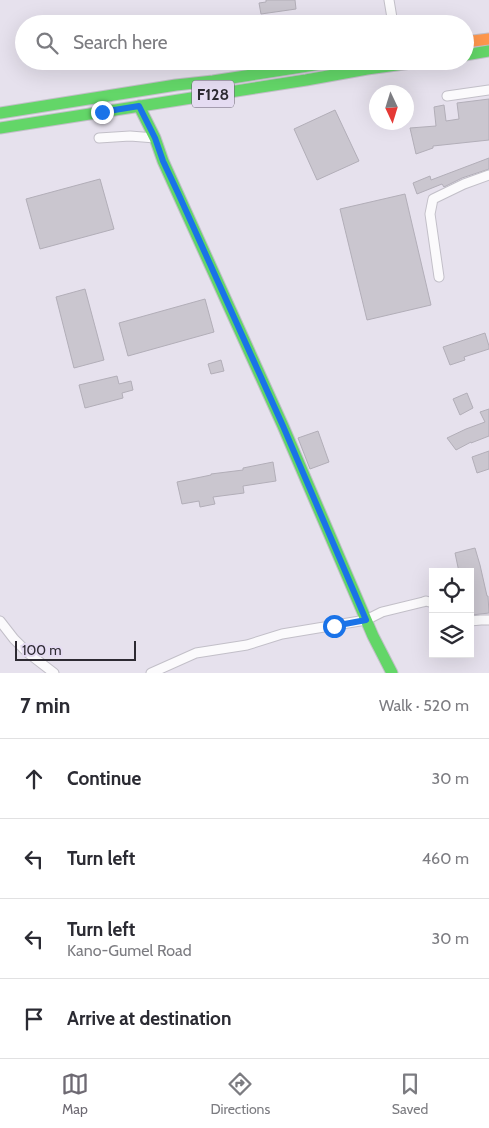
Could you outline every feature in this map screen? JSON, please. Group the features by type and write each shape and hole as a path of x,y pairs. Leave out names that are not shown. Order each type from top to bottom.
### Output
{"main road":[{"path":"474,41 489,39"},
{"path":"474,54 489,51"},
{"name":"F128","path":"0,113 281,70"},
{"name":"F128","path":"0,128 306,80 357,70"},
{"path":"139,106 283,426 366,620 392,673"}],"street":[{"path":"389,0 392,15"},
{"path":"447,96 489,90"},
{"path":"99,138 130,136 155,138"},
{"path":"439,278 430,214 433,200 464,184 489,175"},
{"path":"151,673 184,658 206,651 247,645 282,634 366,620 382,612 429,602"},
{"path":"474,621 489,620"},
{"path":"0,621 14,640 54,673"}],"building":[{"path":"266,0 295,0 296,9 261,14 259,3 266,2"},
{"path":"489,99 489,140 433,146 433,148 416,154 410,130 414,130 414,128 436,126 434,107 444,105 446,121 459,119 457,103"},
{"path":"335,110 359,161 317,180 294,129"},
{"path":"489,158 489,169 462,178 444,187 442,184 417,194 413,183 430,176 431,180"},
{"path":"100,179 114,229 40,249 26,199"},
{"path":"405,194 431,305 367,320 340,209"},
{"path":"85,289 104,360 74,368 56,297"},
{"path":"205,299 214,332 128,356 119,323"},
{"path":"485,333 489,349 464,357 465,360 450,365 443,347"},
{"path":"221,360 224,371 211,374 208,364"},
{"path":"117,376 119,384 131,381 133,390 122,393 123,398 85,408 79,385"},
{"path":"467,393 473,408 460,415 453,399"},
{"path":"489,409 489,436 471,442 456,450 447,438 485,422 480,412"},
{"path":"318,431 329,462 310,469 298,438"},
{"path":"489,451 489,469 477,473 472,457"},
{"path":"273,462 276,481 243,486 244,493 213,497 215,504 200,507 199,501 182,504 177,482 211,474 243,470 243,468"},
{"path":"475,548 488,596 489,613 474,615 474,568 458,568 455,553"}],"traffic: fast":[{"path":"474,54 489,51"},
{"path":"0,113 283,70"},
{"path":"0,128 361,70"},
{"path":"139,106 283,426 373,636 392,673"}],"traffic: slow":[{"path":"474,41 489,39"}],"route":[{"path":"102,112 139,106 155,138 163,161 283,426 366,620 334,626"}]}
